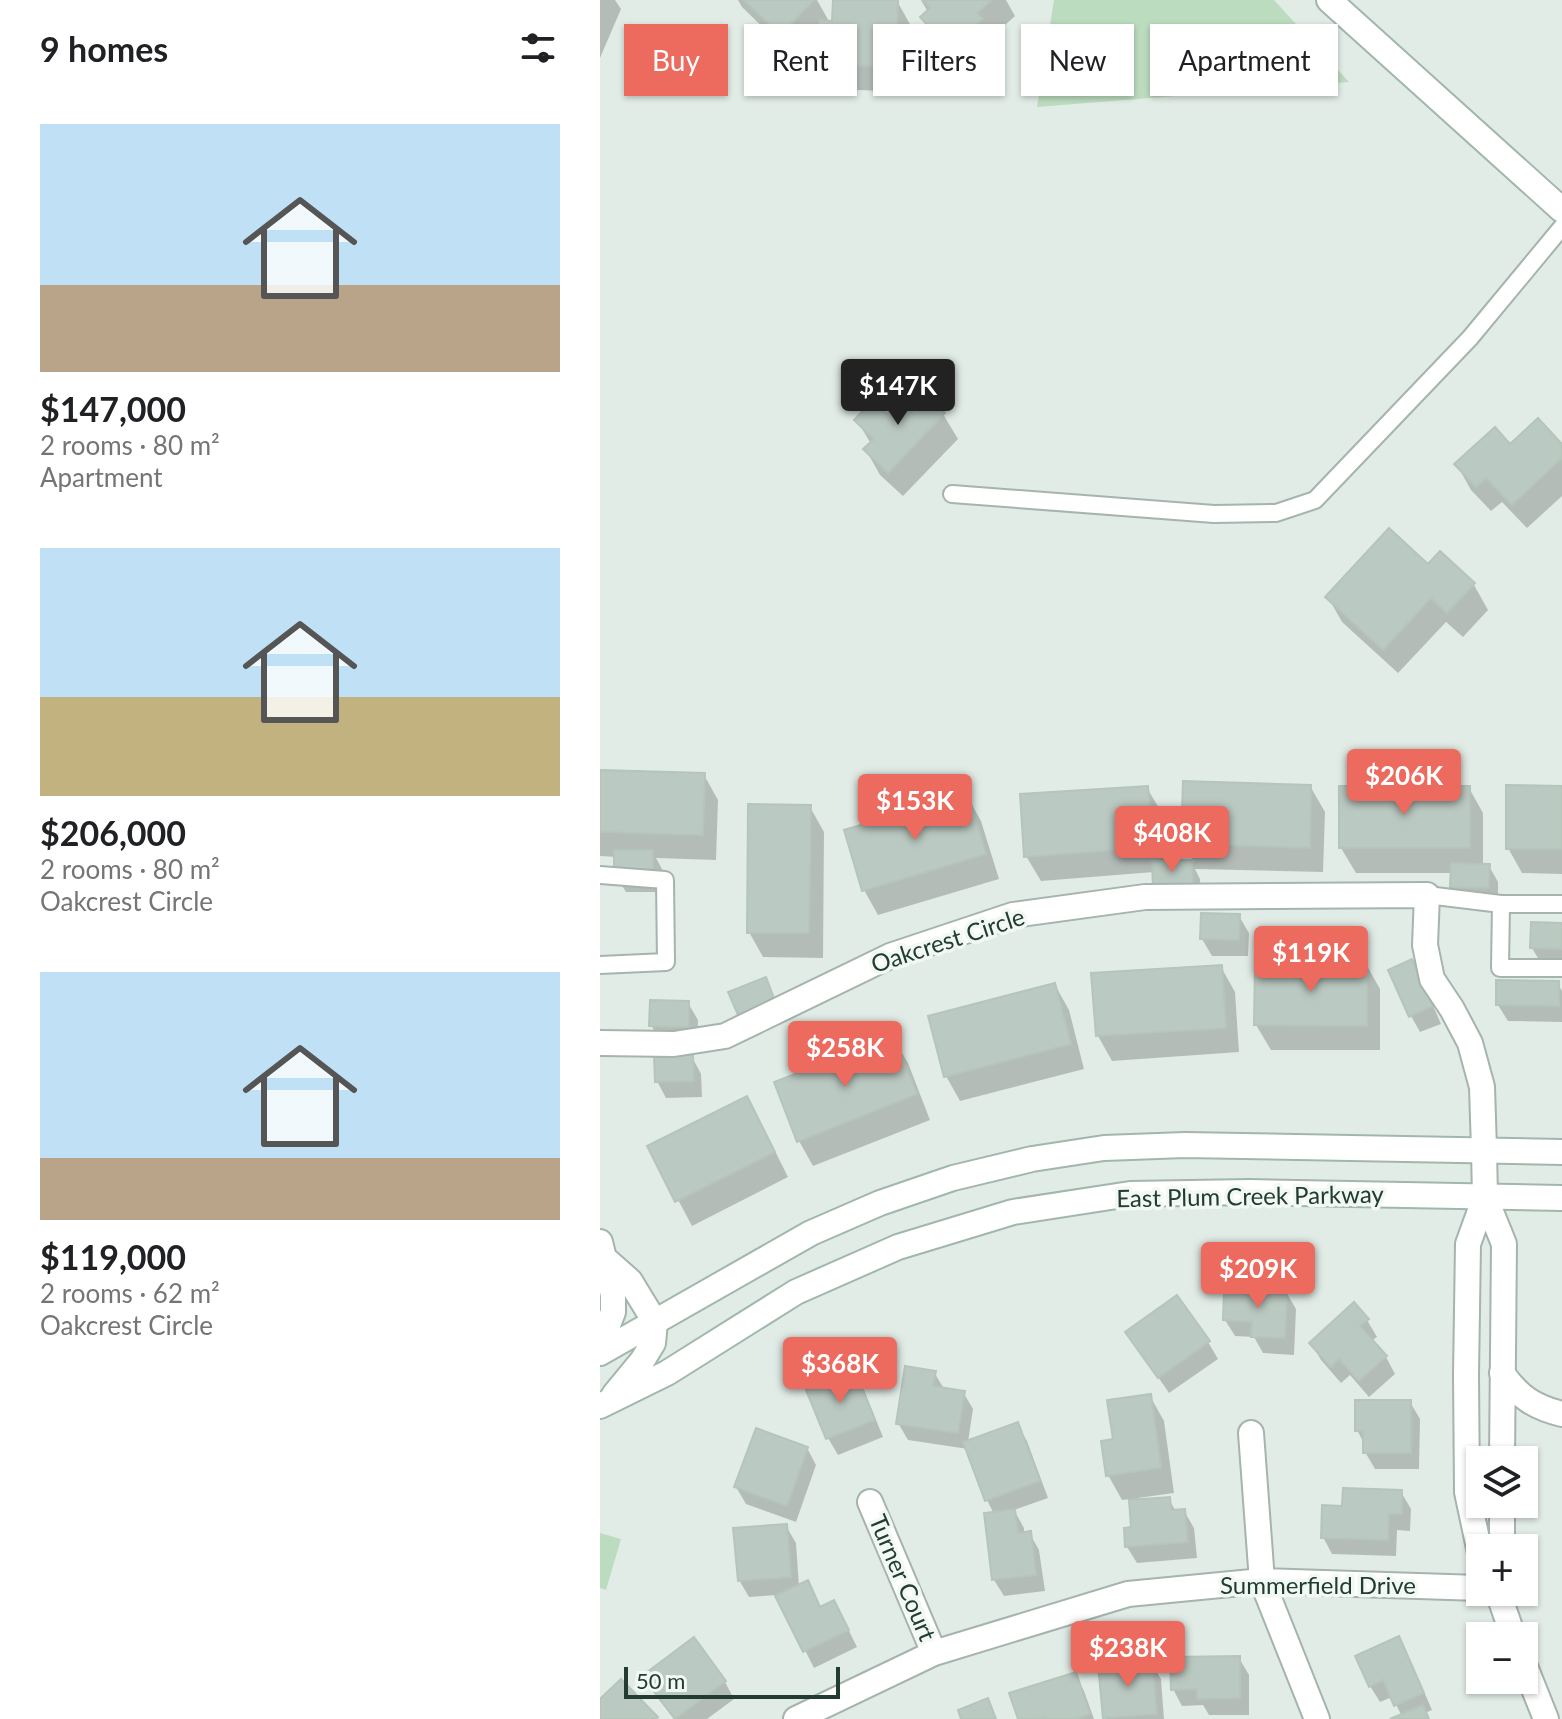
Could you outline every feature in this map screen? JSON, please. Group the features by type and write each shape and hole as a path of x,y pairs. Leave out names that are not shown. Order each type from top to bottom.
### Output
{"street":[{"path":"1329,0 1562,210"},
{"path":"1427,895 1425,945 1432,979 1470,1043 1482,1087 1485,1197 1504,1244 1502,1446"},
{"name":"Oakcrest Circle","path":"600,1043 674,1044 725,1036 890,956 1013,915 1145,897 1427,895"},
{"name":"East Plum Creek Parkway","path":"600,1353 811,1233 880,1203 953,1178 1032,1159 1104,1148 1185,1145 1562,1152"},
{"name":"East Plum Creek Parkway","path":"604,1404 667,1373 796,1292 898,1247 1013,1212 1130,1194 1250,1192 1562,1198"},
{"path":"1476,1534 1467,1492 1468,1244 1485,1197"},
{"path":"602,1250 630,1281 655,1322 653,1343 642,1361 604,1404"},
{"path":"600,1345 613,1312 613,1295 602,1250"},
{"path":"1502,1373 1514,1390 1527,1400 1562,1414"},
{"path":"1251,1433 1262,1581 1317,1719"},
{"name":"Turner Court","path":"870,1502 934,1653"},
{"name":"Summerfield Drive","path":"796,1719 934,1653 1128,1594 1262,1581 1466,1588"},
{"path":"1536,1694 1546,1719"}],"lane":[{"path":"952,494 1214,514 1276,513 1315,500 1470,338 1562,227"},
{"path":"600,875 665,880 666,948 666,962 600,965"},
{"path":"1427,895 1501,904 1562,904"},
{"path":"1501,904 1500,968 1562,968"}],"green space":[{"path":"1054,0 1274,0 1296,24 1150,24 1150,96 1174,96 1037,107 1039,96 1134,96 1134,24 1050,24"},
{"path":"1338,70 1349,82 1338,83"},
{"path":"600,1533 621,1539 606,1590 600,1588"}],"building":[{"path":"744,0 814,0 791,24 769,24"},
{"path":"833,0 898,0 897,24 873,24 873,66 857,66 857,24 819,24 819,20 832,21"},
{"path":"923,0 992,0 977,13 983,19 977,24 926,24 920,17 930,8"},
{"path":"915,385 945,413 888,473 863,449 874,439 854,420 872,401 887,414"},
{"path":"1538,418 1562,444 1562,458 1512,505 1486,478 1476,487 1454,464 1495,427 1510,444"},
{"path":"1389,528 1428,564 1440,551 1475,583 1447,613 1431,598 1383,650 1325,597"},
{"path":"600,770 705,773 703,835 600,832"},
{"path":"1183,781 1311,785 1310,848 1181,844"},
{"path":"1506,785 1562,786 1562,849 1506,849"},
{"path":"1148,786 1153,847 1024,857 1020,794"},
{"path":"1339,786 1470,786 1470,848 1339,848"},
{"path":"968,793 986,854 862,891 844,830"},
{"path":"748,804 811,805 809,933 747,933"},
{"path":"614,850 653,850 653,876 614,876"},
{"path":"1192,860 1193,886 1153,887 1152,861"},
{"path":"1451,863 1490,864 1489,888 1450,887"},
{"path":"1201,913 1240,914 1239,940 1200,939"},
{"path":"1531,922 1562,923 1562,949 1530,948"},
{"path":"1412,959 1433,1006 1409,1017 1388,970"},
{"path":"1255,962 1367,962 1367,1026 1254,1025"},
{"path":"1222,965 1226,1028 1096,1036 1091,973"},
{"path":"766,977 775,1001 738,1015 728,992"},
{"path":"1496,980 1559,981 1559,1006 1496,1005"},
{"path":"1055,983 1071,1044 944,1077 928,1016"},
{"path":"650,1000 689,1001 689,1027 649,1026"},
{"path":"894,1036 917,1094 797,1142 774,1082"},
{"path":"654,1055 693,1055 694,1081 655,1082"},
{"path":"747,1096 775,1152 675,1202 647,1146"},
{"path":"1224,1288 1287,1290 1285,1338 1251,1337 1252,1322 1223,1320"},
{"path":"1177,1295 1210,1341 1158,1378 1125,1332"},
{"path":"1354,1302 1369,1319 1360,1326 1387,1356 1359,1381 1339,1359 1331,1367 1309,1343"},
{"path":"905,1366 936,1371 933,1386 965,1391 958,1433 896,1424"},
{"path":"855,1371 875,1420 826,1439 806,1390"},
{"path":"1151,1394 1161,1468 1106,1476 1101,1441 1113,1439 1107,1400"},
{"path":"1355,1400 1411,1400 1411,1453 1363,1453 1363,1431 1355,1431"},
{"path":"1018,1422 1040,1481 985,1501 963,1442"},
{"path":"756,1428 808,1447 787,1506 734,1487"},
{"path":"1343,1488 1402,1490 1402,1514 1389,1514 1388,1540 1321,1538 1322,1505 1342,1506"},
{"path":"1170,1497 1171,1510 1185,1509 1188,1542 1125,1547 1124,1528 1131,1527 1129,1500"},
{"path":"1015,1509 1018,1533 1031,1531 1036,1575 992,1580 984,1513"},
{"path":"787,1524 791,1577 738,1581 733,1528"},
{"path":"808,1580 820,1607 834,1600 849,1630 803,1652 775,1596"},
{"path":"1399,1636 1424,1693 1394,1706 1383,1680 1369,1687 1355,1656"},
{"path":"694,1637 726,1681 675,1719 642,1676"},
{"path":"1240,1656 1240,1698 1197,1699 1197,1689 1171,1690 1170,1657"},
{"path":"1152,1660 1157,1714 1103,1718 1098,1665"},
{"path":"1076,1672 1090,1714 1076,1719 1018,1719 1009,1693"},
{"path":"621,1679 658,1717 600,1719 600,1699"},
{"path":"988,1698 996,1719 961,1719 958,1710"},
{"path":"1423,1705 1429,1719 1390,1719"}]}
